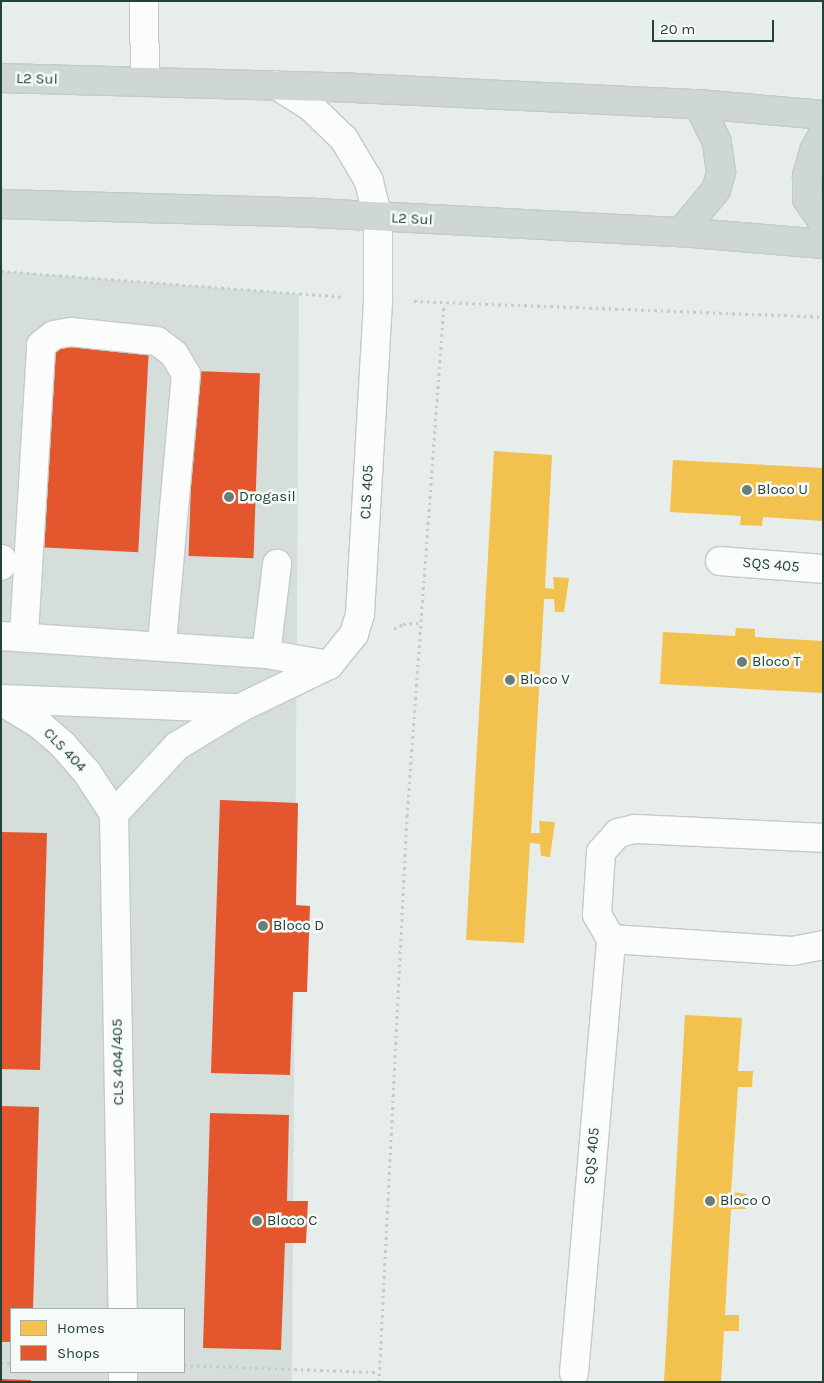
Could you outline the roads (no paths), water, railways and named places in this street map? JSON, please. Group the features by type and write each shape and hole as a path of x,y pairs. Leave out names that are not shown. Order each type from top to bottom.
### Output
{"main road":[{"name":"L2 Sul","path":"1,78 145,80 276,85 698,104 823,115"},
{"path":"681,232 716,190 721,172 717,142 698,104"},
{"path":"823,134 814,151 807,176 807,199 823,223"},
{"name":"L2 Sul","path":"1,204 315,213 378,218 681,232 823,244"}],"street":[{"path":"144,1 145,80"},
{"name":"CLS 405","path":"114,814 177,746 240,708 329,665 354,634 360,614 378,300 378,218 369,181 344,139 311,106 276,85"},
{"path":"162,645 186,374 174,354 157,341 71,332 54,335 42,345 13,635 266,654 329,665"},
{"path":"1,566 2,559"},
{"name":"SQS 405","path":"720,561 823,569"},
{"path":"266,654 277,564"},
{"path":"1,700 240,708"},
{"name":"CLS 404","path":"1,700 39,724 63,746 86,771 114,814"},
{"name":"CLS 404/405","path":"114,814 123,1308"},
{"path":"823,838 635,829 618,833 600,852 596,901 597,915 611,939 793,951 823,945"},
{"name":"SQS 405","path":"574,1373 611,939"}],"place":[{"name":"Bloco U","path":"747,490"},
{"name":"Drogasil","path":"229,497"},
{"name":"Bloco T","path":"742,662"},
{"name":"Bloco V","path":"510,680"},
{"name":"Bloco D","path":"263,926"},
{"name":"Bloco O","path":"710,1201"},
{"name":"Bloco C","path":"257,1221"}]}
